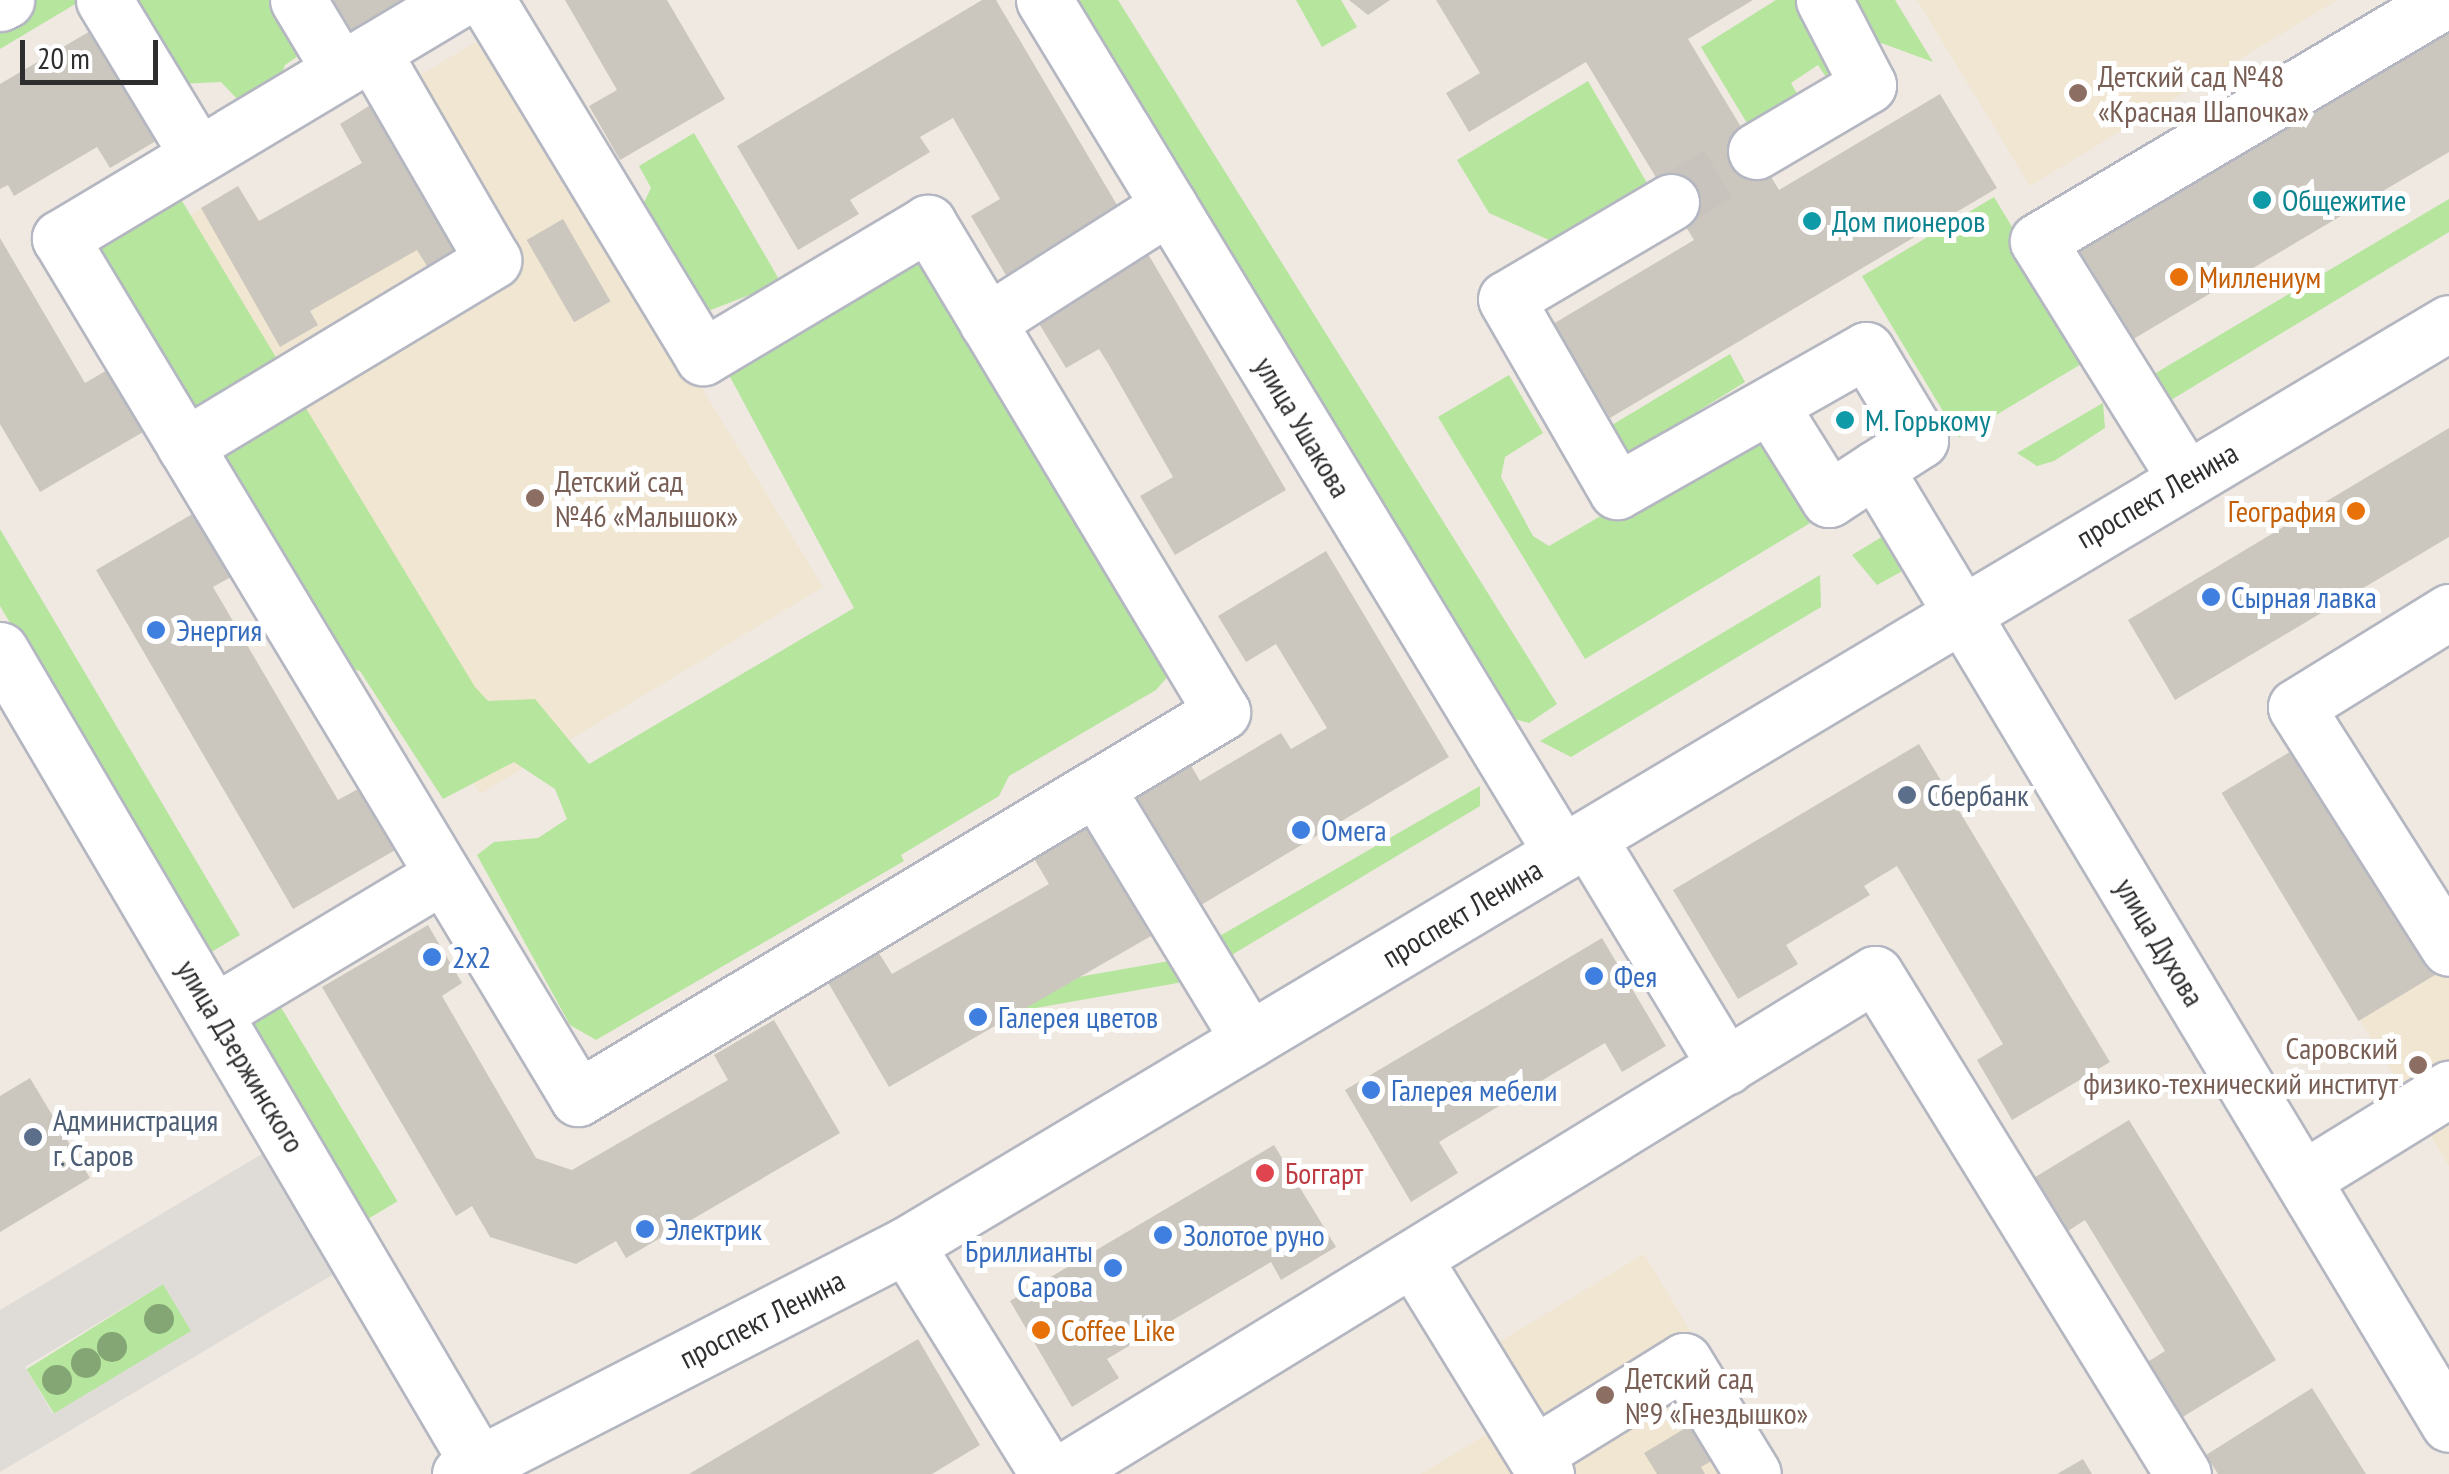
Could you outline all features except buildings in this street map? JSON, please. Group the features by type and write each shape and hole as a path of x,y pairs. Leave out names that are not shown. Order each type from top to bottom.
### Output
{"street":[{"path":"104,0 198,156"},
{"path":"185,446 493,260 356,61 298,0"},
{"path":"458,0 60,238 578,1098 1222,712 928,222 702,357 487,0"},
{"name":"улица Ушакова","path":"1044,0 1169,206 1575,846 1726,1066"},
{"path":"1756,152 1868,85 1824,0"},
{"path":"2186,479 2038,241 2446,0"},
{"path":"1671,202 1506,299 1617,491 1866,350 1920,440 1829,499 1770,405"},
{"path":"988,322 1169,206"},
{"name":"проспект Ленина","path":"469,1469 906,1245 2449,323"},
{"name":"улица Духова","path":"1875,469 1965,612 2449,1424"},
{"path":"2449,612 2296,706 2449,948"},
{"name":"улица Дзержинского","path":"0,650 215,1012 469,1469"},
{"path":"1096,788 1249,1040"},
{"path":"215,1012 443,875"},
{"path":"906,1245 1063,1472 1876,974 2183,1474"},
{"path":"2302,1179 2449,1089"},
{"path":"1414,1258 1540,1464 1684,1361 1753,1474"}],"shaded area":[{"name":"Детский сад №48 «Красная Шапочка»","path":"1917,0 2337,0 2030,186"},
{"name":"Детский сад №46 «Малышок»","path":"487,35 823,587 480,794 144,243 238,186 260,221 362,163 340,124"},
{"name":"Саровский физико-технический институт","path":"2449,966 2449,1166 2360,1020"},
{"path":"272,1148 344,1268 0,1472 0,1310","holes":["163,1284 191,1331 53,1414 25,1367"]},
{"name":"Детский сад №9 «Гнездышко»","path":"1644,1254 1777,1474 1421,1474 1500,1426 1463,1364"}],"green space":[{"path":"30,0 82,0 0,49 0,18"},
{"path":"123,0 281,0 310,48 285,65 278,86 240,102 221,82 178,84"},
{"path":"1070,0 1118,0 1557,704 1529,723 1501,715"},
{"path":"1296,0 1341,0 1357,27 1322,47"},
{"path":"1776,0 1802,0 1831,47 1828,80 1818,65 1791,83 1799,97 1750,128 1701,47"},
{"path":"1851,0 1895,0 1933,62 1876,41"},
{"path":"1588,81 1651,190 1558,244 1489,213 1457,160"},
{"path":"694,133 798,312 924,250 1169,675 1156,690 1009,776 999,796 901,855 904,861 596,1040 570,1025 477,855 494,842 538,838 567,819 555,789 514,762 443,799 360,671 344,666 214,441 290,382 475,687 488,701 535,699 589,764 854,608 728,373 780,328 757,292 698,315 636,219 651,188 639,166"},
{"path":"176,191 279,362 196,412 93,241"},
{"path":"1994,197 2091,358 1959,437 1862,276"},
{"path":"2449,199 2449,232 2171,400 2134,386"},
{"path":"1541,309 1612,425 1730,354 1745,382 1621,459"},
{"path":"1509,375 1543,433 1505,457 1501,477 1533,536 1549,546 1765,421 1820,517 1585,659 1438,417"},
{"path":"2103,403 2105,428 2054,461 2037,466 2017,453"},
{"path":"0,529 240,935 208,954 0,606"},
{"path":"1890,532 1908,568 1877,585 1852,555"},
{"path":"1820,575 1821,607 1571,757 1540,741"},
{"path":"1480,786 1480,806 1220,962 1204,945"},
{"path":"1175,960 1179,983 862,1039 858,1016"},
{"path":"279,1004 397,1201 367,1219 249,1022"},
{"path":"163,1284 192,1331 56,1416 26,1369"}],"tunnel":[{"path":"1671,202 1756,151"}],"place":[{"name":"Детский сад №48 «Красная Шапочка»","path":"2078,93"},
{"name":"Общежитие","path":"2262,200"},
{"name":"Дом пионеров","path":"1812,221"},
{"name":"Миллениум","path":"2179,277"},
{"name":"М. Горькому","path":"1845,420"},
{"name":"Детский сад №46 «Малышок»","path":"535,498"},
{"name":"География","path":"2356,511"},
{"name":"Сырная лавка","path":"2211,597"},
{"name":"Энергия","path":"156,630"},
{"name":"Сбербанк","path":"1907,795"},
{"name":"Омега","path":"1301,830"},
{"name":"2x2","path":"432,957"},
{"name":"Фея","path":"1594,976"},
{"name":"Галерея цветов","path":"978,1017"},
{"name":"Саровский физико-технический институт","path":"2418,1065"},
{"name":"Галерея мебели","path":"1371,1090"},
{"name":"Администрация г. Саров","path":"33,1137"},
{"name":"Боггарт","path":"1265,1173"},
{"name":"Электрик","path":"645,1229"},
{"name":"Золотое руно","path":"1163,1235"},
{"name":"Бриллианты Сарова","path":"1113,1268"},
{"name":"Coffee Like","path":"1041,1330"},
{"name":"Детский сад №9 «Гнездышко»","path":"1605,1395"}]}
